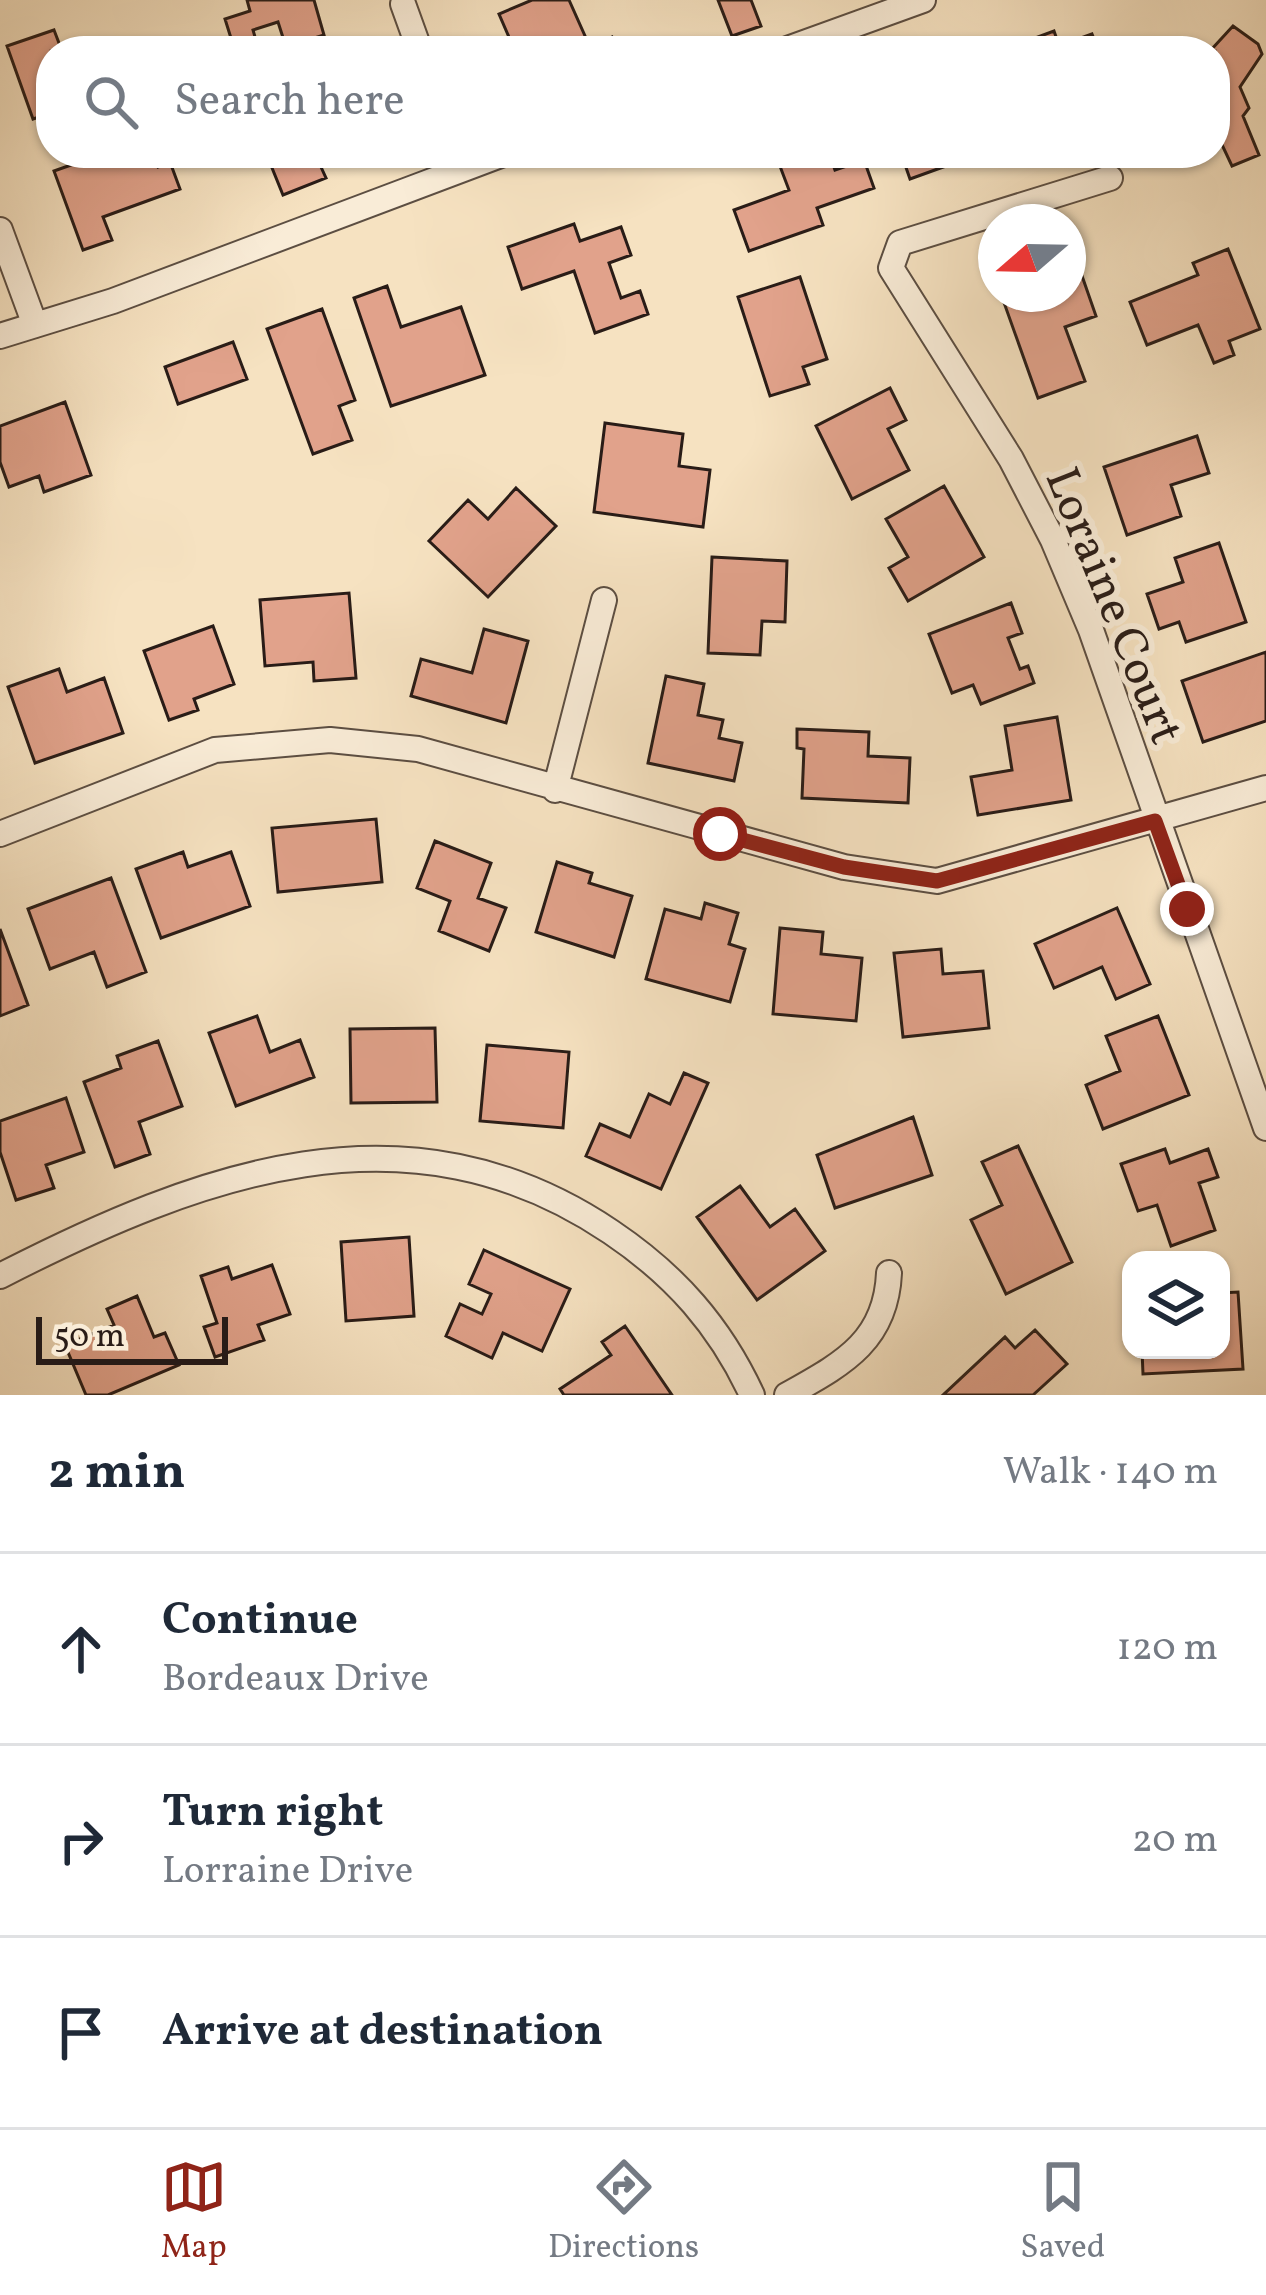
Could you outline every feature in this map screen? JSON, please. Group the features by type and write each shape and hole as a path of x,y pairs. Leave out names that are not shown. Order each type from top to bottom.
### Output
{"street":[{"path":"820,36 905,3"},
{"path":"403,4 415,36"},
{"path":"0,337 113,301 443,168"},
{"name":"Loraine Court","path":"1110,178 900,243 891,268 1011,460 1053,540 1091,630 1155,821"},
{"path":"0,230 35,325"},
{"path":"555,790 604,600"},
{"path":"0,834 215,750 330,740 418,749 844,867 937,881 1266,788"},
{"path":"1155,821 1266,1128"},
{"path":"0,1276 104,1228 274,1170 347,1157 444,1160 557,1199 657,1265 727,1341 752,1395"},
{"path":"787,1395 864,1347 880,1323 890,1273"}],"building":[{"path":"247,0 314,0 324,35 282,36 278,22 253,30 255,36 230,36 225,19 250,11"},
{"path":"532,0 569,0 585,36 509,36 499,14"},
{"path":"718,0 751,0 761,26 732,36"},
{"path":"1233,26 1258,44 1262,54 1240,87 1249,108 1243,116 1259,155 1232,166 1230,36 1224,36"},
{"path":"36,36 36,118 33,119 7,46"},
{"path":"172,168 180,189 103,217 112,240 83,250 54,171"},
{"path":"272,168 321,168 326,178 283,195"},
{"path":"781,168 867,168 874,188 817,208 823,225 749,251 734,210 789,190"},
{"path":"906,168 940,168 910,179"},
{"path":"574,224 580,241 621,227 631,255 609,263 621,298 640,291 648,314 595,333 574,271 522,289 508,247"},
{"path":"1228,249 1260,329 1229,341 1234,355 1214,363 1198,325 1147,345 1130,302 1198,275 1193,263"},
{"path":"800,277 827,359 803,367 809,384 770,396 738,297"},
{"path":"387,286 401,327 461,307 485,375 391,406 354,298"},
{"path":"1086,287 1096,316 1065,327 1085,381 1038,398 1007,312 1086,312"},
{"path":"322,309 355,400 339,406 352,440 313,454 267,329"},
{"path":"233,342 247,379 178,404 165,367"},
{"path":"890,388 906,420 888,429 909,470 852,499 816,426"},
{"path":"65,402 91,475 44,492 39,476 9,487 0,462 0,426"},
{"path":"605,423 683,434 679,466 710,470 703,527 594,512"},
{"path":"1197,436 1209,473 1171,485 1181,516 1127,535 1104,467"},
{"path":"944,486 984,557 908,601 889,568 908,557 886,519"},
{"path":"516,488 556,526 488,597 429,541 468,500 488,519"},
{"path":"1219,543 1246,622 1186,642 1179,622 1159,629 1147,594 1183,582 1175,558"},
{"path":"712,557 787,561 785,622 762,621 760,655 708,653"},
{"path":"349,593 356,678 314,681 313,662 265,666 260,600"},
{"path":"1011,603 1022,633 1008,638 1020,669 1028,666 1034,683 981,704 973,685 952,693 929,634"},
{"path":"213,626 234,684 194,699 198,710 169,720 144,651"},
{"path":"484,629 528,641 506,723 411,696 421,659 472,673"},
{"path":"1266,652 1266,721 1203,742 1182,681"},
{"path":"59,669 67,692 104,678 123,733 35,763 8,687"},
{"path":"666,676 704,684 698,715 723,720 719,738 742,743 734,781 648,763"},
{"path":"1057,717 1071,800 978,815 971,777 1012,770 1005,726"},
{"path":"797,729 869,732 868,756 910,758 908,803 802,798 804,749 797,748"},
{"path":"376,819 382,882 278,892 272,828"},
{"path":"435,841 491,863 478,898 506,908 489,951 439,931 450,901 417,888"},
{"path":"183,852 188,867 231,852 250,906 161,938 136,869"},
{"path":"557,862 592,873 589,883 632,896 614,957 536,932"},
{"path":"111,878 146,972 107,987 94,952 50,969 28,909"},
{"path":"705,903 738,913 729,944 745,949 730,1002 646,979 665,909 701,919"},
{"path":"1117,908 1150,984 1116,999 1102,967 1054,988 1035,944"},
{"path":"780,928 823,932 821,954 862,958 856,1021 773,1014"},
{"path":"0,929 28,1005 0,1016"},
{"path":"941,949 943,974 983,971 989,1028 903,1037 894,953"},
{"path":"257,1016 270,1052 300,1040 314,1077 236,1106 209,1033"},
{"path":"1158,1016 1189,1095 1103,1129 1086,1085 1120,1071 1106,1036"},
{"path":"435,1028 437,1102 351,1103 350,1029"},
{"path":"158,1041 182,1106 139,1122 150,1154 115,1167 84,1082 121,1068 117,1056"},
{"path":"487,1045 569,1052 563,1128 480,1121"},
{"path":"684,1073 708,1083 661,1189 586,1156 600,1124 630,1137 649,1094 670,1104"},
{"path":"66,1098 84,1152 46,1165 54,1188 16,1200 0,1152 0,1121"},
{"path":"913,1117 932,1175 835,1208 817,1155"},
{"path":"1018,1146 1072,1262 1006,1294 971,1220 1002,1205 982,1162"},
{"path":"1165,1149 1170,1163 1208,1149 1218,1177 1199,1183 1215,1230 1171,1246 1157,1205 1138,1211 1121,1164"},
{"path":"740,1186 770,1227 795,1209 825,1251 757,1300 697,1217"},
{"path":"409,1237 414,1316 346,1321 341,1242"},
{"path":"484,1250 570,1289 542,1351 503,1333 492,1358 446,1336 460,1304 482,1314 491,1294 469,1284"},
{"path":"272,1265 290,1314 258,1325 264,1340 215,1357 204,1327 217,1323 201,1276 228,1267 232,1279"},
{"path":"1230,1292 1238,1292 1243,1369 1143,1374 1142,1359 1230,1359"},
{"path":"137,1296 154,1337 165,1333 179,1365 108,1395 86,1395 65,1345 114,1325 107,1309"},
{"path":"625,1326 672,1395 564,1395 560,1389 611,1355 602,1342"},
{"path":"1035,1330 1067,1364 1033,1395 943,1395 1005,1337 1015,1348"}],"route":[{"path":"720,834 844,867 937,881 973,875 1155,821 1187,909"}]}
